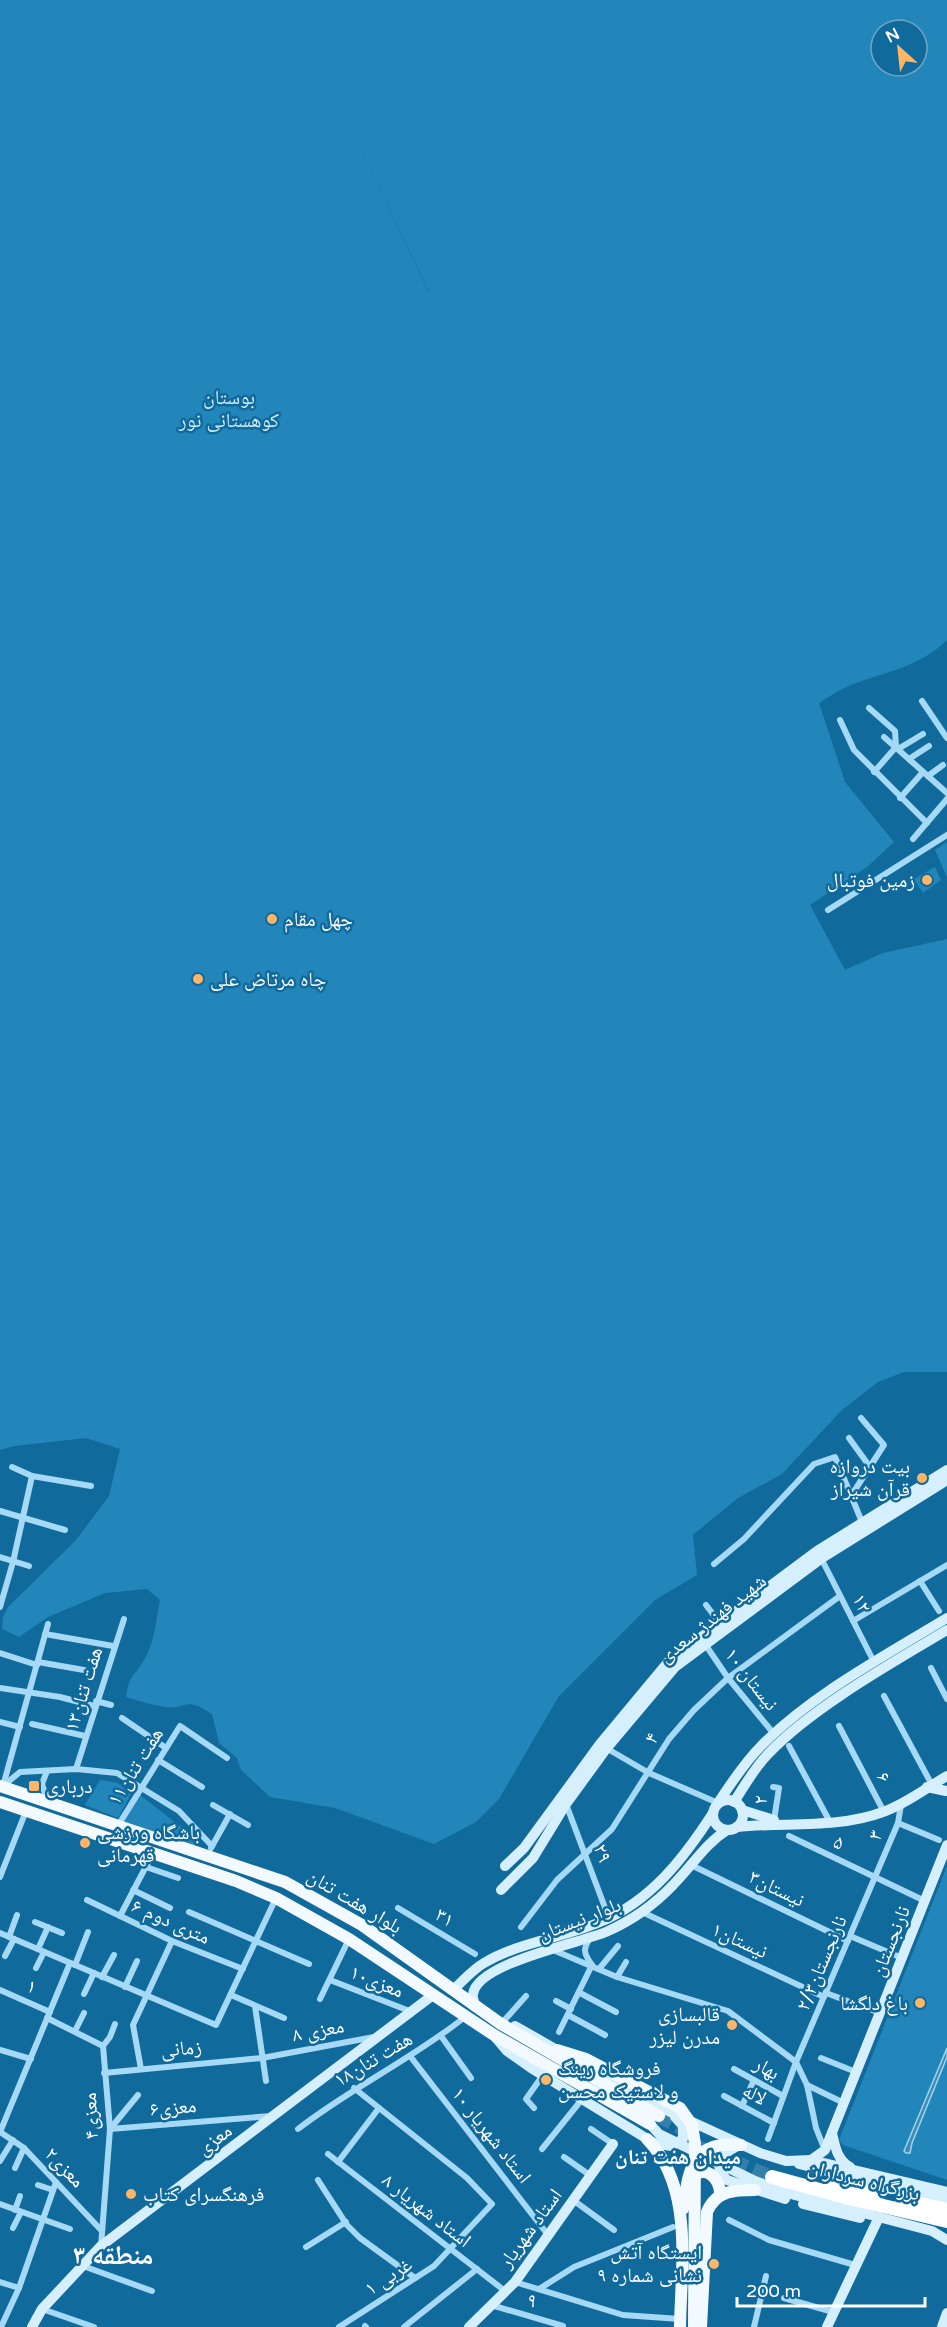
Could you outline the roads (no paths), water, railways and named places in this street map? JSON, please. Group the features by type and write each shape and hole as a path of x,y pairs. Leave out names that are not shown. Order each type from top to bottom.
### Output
{"highway":[{"name":"بزرگراه سرداران","path":"778,2168 862,2192 947,2210"},
{"name":"بزرگراه سرداران","path":"778,2168 849,2199 947,2221"}],"main road":[{"name":"بلوار هفت تنان","path":"2,1786 211,1851 285,1882 362,1924 501,2024 661,2113"},
{"name":"بلوار هفت تنان","path":"0,1802 236,1881 276,1898 349,1939 494,2035 661,2113"},
{"path":"69,1824 74,1809"},
{"path":"557,2050 586,2059 661,2113 685,2113 695,2137 695,2209 702,2327"},
{"path":"647,2139 661,2155 672,2177 677,2226 680,2323"},
{"path":"677,2226 693,2162 707,2149 722,2143 741,2145"},
{"path":"687,2183 694,2175 704,2172 715,2175 720,2185 720,2195"},
{"path":"702,2327 705,2219 710,2206 720,2195 736,2190 755,2190"}],"street":[{"path":"922,701 947,738"},
{"path":"869,708 895,731 897,748"},
{"path":"840,720 854,750 927,823"},
{"path":"874,772 897,748 923,734"},
{"path":"884,737 947,793"},
{"path":"909,759 929,746"},
{"path":"900,798 926,774 943,765"},
{"path":"913,839 947,799"},
{"path":"828,910 947,835"},
{"path":"851,1496 884,1445 861,1418"},
{"path":"849,1438 870,1467"},
{"path":"714,1564 744,1539 814,1464 835,1457 861,1522"},
{"path":"12,1467 32,1476 91,1486"},
{"name":"شهید فهندژ سعدی","path":"501,1890 534,1858 603,1747 675,1667 861,1522 947,1470"},
{"path":"0,1607 1,1597 13,1562 32,1476"},
{"name":"شهید فهندژ سعدی","path":"505,1866 524,1848 669,1660 819,1555 946,1482"},
{"path":"0,1510 65,1530"},
{"name":"۱۲","path":"819,1555 874,1662"},
{"path":"0,1557 29,1566"},
{"path":"853,1621 947,1565"},
{"path":"920,1581 943,1614"},
{"name":"۴","path":"521,1927 557,1880 612,1829 669,1739 688,1717 729,1678 840,1596"},
{"path":"706,1605 719,1623"},
{"name":"بلوار نیستان","path":"453,1990 474,1969 497,1956 600,1922 632,1905 664,1879 692,1846 747,1762 774,1734 943,1614"},
{"name":"۱۳هفت تنان","path":"76,1769 113,1646 124,1619"},
{"path":"2,1786 48,1624"},
{"path":"732,1828 742,1819 738,1806 755,1769 785,1738 873,1675 947,1630"},
{"path":"45,1634 113,1646"},
{"name":"نیستان ۱۰","path":"705,1643 729,1678 774,1734"},
{"path":"0,1653 37,1663 84,1670"},
{"path":"931,1668 947,1699"},
{"path":"2,1689 111,1705"},
{"path":"884,1696 929,1786 946,1792 947,1777"},
{"path":"122,1718 166,1748"},
{"path":"0,1722 20,1726"},
{"path":"32,1724 85,1736"},
{"name":"هفت تنان۱۱","path":"119,1824 180,1726 227,1758"},
{"name":"۶","path":"839,1726 884,1812"},
{"path":"789,1746 830,1822"},
{"path":"603,1747 715,1808"},
{"path":"158,1760 202,1787"},
{"path":"2,1786 20,1772 76,1769 117,1773 179,1811 211,1851 230,1814"},
{"path":"47,1771 42,1784 47,1800"},
{"path":"715,1808 718,1826 732,1828 777,1821 830,1822 884,1812 947,1777"},
{"name":"۲","path":"772,1786 778,1788 777,1821"},
{"path":"715,1808 726,1800 777,1821"},
{"name":"۲۹","path":"566,1804 586,1852 607,1913"},
{"name":"۳","path":"876,1877 898,1823 901,1804"},
{"path":"213,1805 248,1825"},
{"path":"0,1877 3,1863 26,1810"},
{"path":"898,1823 943,1842"},
{"name":"بلوار نیستان","path":"475,1988 492,1972 590,1938 621,1925 642,1912 665,1893 713,1839 732,1828"},
{"name":"۵","path":"789,1836 925,1901"},
{"name":"نارنجستان","path":"825,2150 925,1901 943,1842"},
{"path":"120,1916 153,1853"},
{"name":"۳نیستان","path":"692,1865 849,1939 902,1958"},
{"path":"146,1867 178,1878"},
{"name":"۲/۳نارنجستان","path":"783,2096 876,1877"},
{"path":"133,1890 170,1908"},
{"path":"0,1933 216,2025 276,1898"},
{"name":"۶ متری دوم","path":"87,1900 171,1941 243,1970"},
{"name":"۳۱","path":"398,1908 475,1954"},
{"path":"189,1912 309,1964"},
{"name":"۱نیستان","path":"642,1912 825,1995 880,2013"},
{"path":"5,1956 17,1914"},
{"path":"36,1922 62,1933"},
{"path":"36,1968 48,1927"},
{"path":"0,2132 49,2015 88,1932"},
{"path":"590,1938 584,1947 585,1955 595,1967"},
{"path":"320,1999 349,1939"},
{"path":"141,2069 133,2025 171,1941"},
{"path":"559,2032 595,1967 618,1946"},
{"path":"553,1950 617,1977 728,2011 796,2061 807,2085 816,2128 825,2150 812,2160 778,2168"},
{"path":"102,1977 114,1955"},
{"path":"125,1986 137,1961"},
{"path":"617,1977 626,1962"},
{"path":"84,1994 94,1973"},
{"path":"466,1978 464,1989 470,1992 475,1988"},
{"name":"۱۰معزی","path":"330,1980 412,2012"},
{"path":"475,1988 472,1994 476,2007"},
{"name":"۱","path":"0,1990 49,2015"},
{"path":"580,1993 616,2012"},
{"path":"231,1995 284,2018"},
{"name":"معزی","path":"32,2327 42,2309 101,2246 433,1995"},
{"path":"501,2024 526,1996"},
{"path":"556,2001 604,2035"},
{"path":"255,2006 266,2081"},
{"path":"75,2031 84,2013"},
{"path":"49,2015 103,2046 110,2037 115,2024"},
{"name":"هفت تنان۱۸","path":"298,2129 354,2088 410,2056 465,2017"},
{"path":"501,2024 515,2026 557,2050"},
{"name":"معزی ۸","path":"262,2058 381,2035"},
{"path":"494,2035 507,2051 647,2139 662,2146 675,2145 683,2139 685,2131 679,2120 661,2113"},
{"path":"441,2036 471,2078"},
{"name":"۴معزی","path":"101,2246 110,2129 103,2046"},
{"path":"0,2050 31,2059"},
{"name":"استاد شهریار ۱۰","path":"410,2056 548,2235"},
{"name":"زمانی","path":"104,2073 262,2058"},
{"path":"821,2058 856,2072"},
{"name":"بهار","path":"734,2069 783,2096"},
{"path":"534,2108 526,2099 543,2075"},
{"path":"742,2106 754,2080"},
{"path":"807,2085 844,2103"},
{"path":"338,2162 379,2108 354,2088"},
{"path":"110,2129 138,2095"},
{"name":"لاله ‍","path":"724,2096 774,2123"},
{"path":"768,2139 783,2096"},
{"path":"542,2149 583,2098"},
{"name":"۱ غربی","path":"339,2327 434,2266 492,2204 467,2178 379,2108"},
{"path":"661,2113 741,2145 778,2168 947,2201"},
{"path":"661,2113 660,2134 755,2181 787,2193 947,2234"},
{"name":"۶معزی","path":"110,2129 274,2115"},
{"path":"591,2129 613,2144"},
{"name":"۲معزی","path":"0,2132 24,2148 102,2230"},
{"path":"832,2133 836,2150 844,2164 855,2170"},
{"path":"0,2162 13,2140"},
{"name":"استاد شهریار","path":"469,2327 515,2282 613,2144"},
{"path":"741,2145 723,2153 719,2160 719,2168 727,2180 847,2216 879,2217"},
{"path":"15,2168 24,2148"},
{"name":"استاد شهریار ۸","path":"328,2154 505,2291"},
{"path":"564,2157 591,2176"},
{"path":"812,2160 947,2192"},
{"path":"318,2180 345,2222 360,2238 415,2278"},
{"path":"1,2327 19,2288 56,2182"},
{"path":"38,2186 53,2190"},
{"path":"14,2228 20,2196"},
{"path":"573,2200 614,2230"},
{"path":"0,2204 70,2229"},
{"path":"826,2327 879,2217"},
{"path":"729,2220 769,2240 855,2265"},
{"path":"306,2247 345,2222"},
{"path":"539,2289 574,2266 677,2226"},
{"path":"932,2231 947,2241"},
{"path":"83,2265 152,2291"},
{"path":"404,2327 477,2269"},
{"path":"754,2327 766,2276"},
{"path":"0,2282 19,2288"},
{"path":"515,2282 623,2315 680,2323"},
{"path":"784,2298 833,2312"},
{"name":"۹","path":"491,2305 563,2326"},
{"path":"42,2309 94,2327"},
{"path":"942,2327 947,2313"}],"tunnel":[{"path":"659,2116 689,2132"},
{"path":"695,2146 772,2177"}],"place":[{"name":"زمین فوتبال","path":"927,880"},
{"name":"چهل مقام","path":"272,919"},
{"name":"چاه مرتاض علی","path":"198,979"},
{"name":"بیت دروازه قرآن شیراز","path":"922,1478"},
{"name":"درباری","path":"34,1786"},
{"name":"باشگاه ورزشی قهرمانی","path":"85,1843"},
{"name":"باغ دلگشا","path":"920,2003"},
{"name":"قالبسازی مدرن لیزر","path":"732,2025"},
{"name":"فروشگاه رینگ و لاستیک محسن","path":"546,2080"},
{"name":"فرهنگسرای کتاب","path":"131,2194"},
{"name":"ایستگاه آتش نشانی شماره ۹","path":"714,2264"}],"district":[{"name":"میدان هفت تنان","path":"678,2157"},
{"name":"منطقه ۳","path":"113,2255"}],"park label":[{"name":"بوستان کوهستانی نور","path":"229,408"}]}
